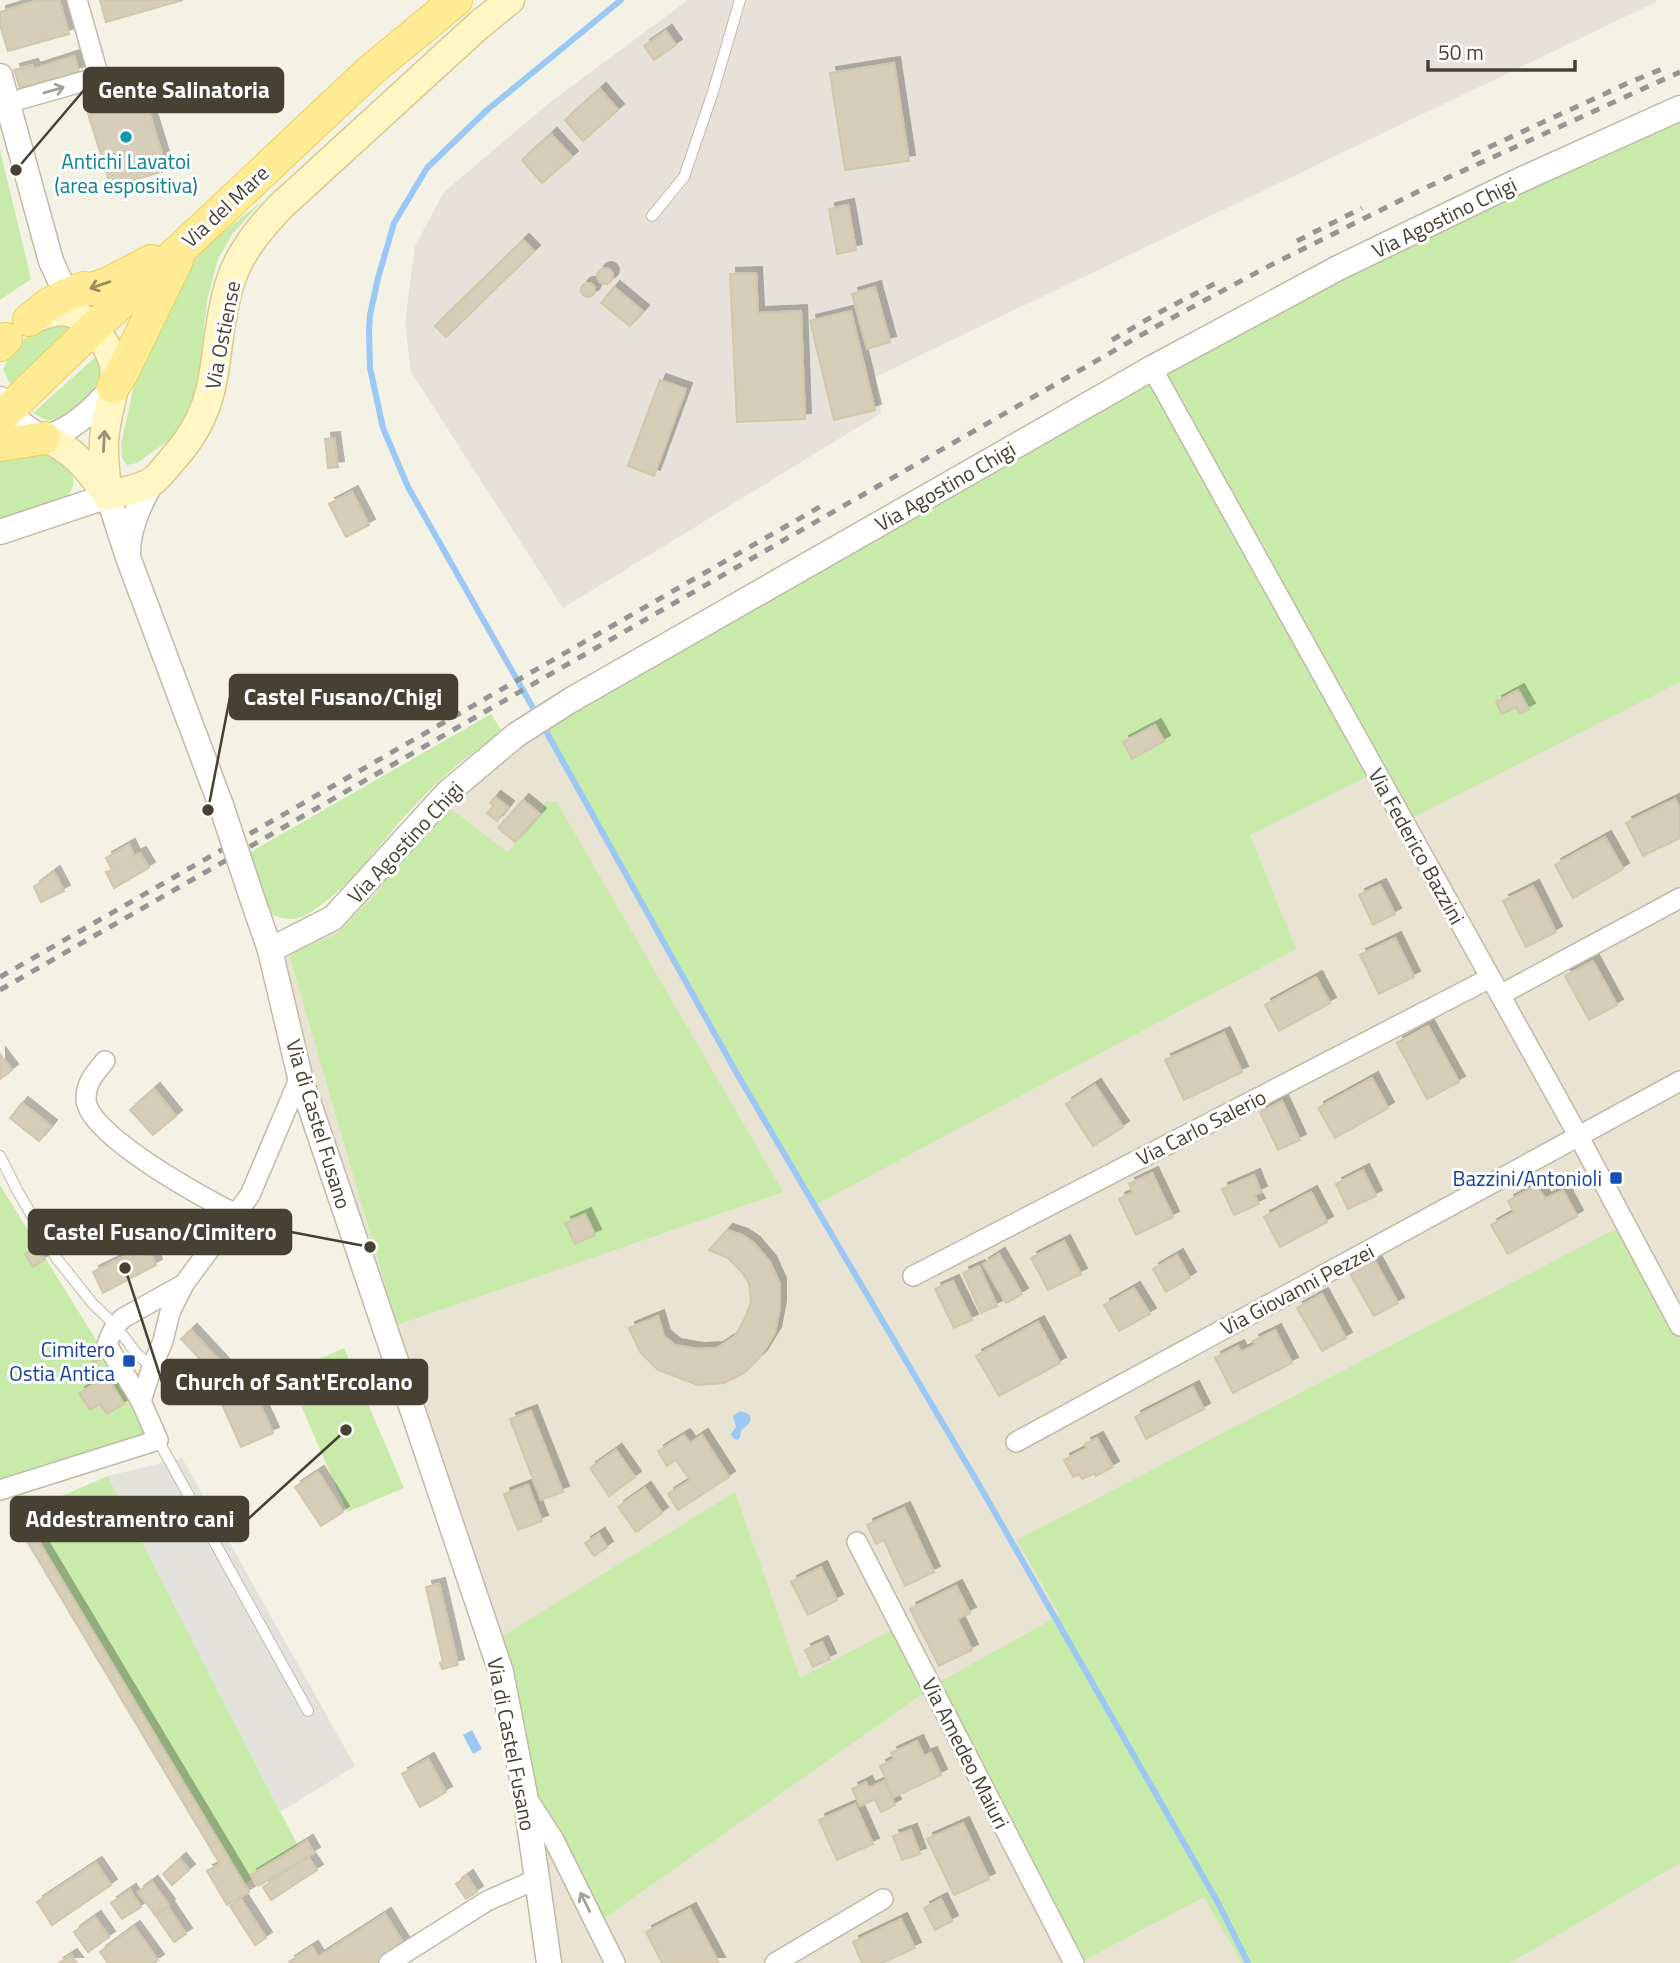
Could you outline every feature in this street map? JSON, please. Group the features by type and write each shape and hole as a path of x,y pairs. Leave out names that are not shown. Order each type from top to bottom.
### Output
{"main road":[{"name":"Via del Mare","path":"2,409 78,312 184,246 370,71 456,0"},
{"name":"Via Ostiense","path":"108,496 152,481 185,446 203,416 213,382 229,284 256,233 291,197 510,0"},
{"path":"78,312 84,288 92,289 109,283 184,246"},
{"path":"113,387 184,246"},
{"path":"9,339 49,304 78,312 103,342 114,365 103,446 108,496"},
{"path":"0,445 44,438 58,443 76,456 108,496"}],"street":[{"path":"4,104 99,77 78,0"},
{"path":"0,76 4,104 51,261 78,312"},
{"name":"Via Agostino Chigi","path":"270,950 333,918 447,793 516,735 571,700 1152,368 1338,268 1516,182 1680,108"},
{"path":"9,339 45,290 51,261"},
{"name":"Via Federico Bazzini","path":"1152,368 1679,1320"},
{"path":"2,409 27,429 44,438 69,428 98,405 113,387"},
{"path":"129,560 128,544 132,528 152,481"},
{"name":"Via Ostiense","path":"0,532 108,496"},
{"name":"Via di Castel Fusano","path":"108,496 129,560 222,808 270,950 300,1077 501,1672 525,1795 542,1839 537,1879 549,1963"},
{"name":"Via Carlo Salerio","path":"913,1276 1680,898"},
{"path":"105,1061 89,1080 85,1100 91,1116 130,1150 197,1194 236,1214"},
{"path":"141,1401 163,1341 170,1312 184,1284 250,1195 300,1077"},
{"name":"Via Giovanni Pezzei","path":"1016,1442 1680,1081"},
{"path":"0,1490 158,1440 141,1401 108,1354 110,1334 122,1318 184,1284"},
{"name":"Via Amedeo Maiuri","path":"857,1542 1074,1963"},
{"path":"542,1839 615,1963"},
{"path":"389,1963 487,1901 537,1879"},
{"path":"775,1963 883,1899"}],"lane":[{"path":"652,216 684,177 740,0"},
{"path":"0,1156 57,1259 93,1304 152,1367"},
{"path":"158,1440 308,1711"}],"shaded area":[{"path":"688,0 1656,2 875,377 881,413 563,608 411,372 405,322 415,246 444,192 548,104"},
{"path":"1680,112 1680,1963 549,1963 531,1839 552,1836 270,950 333,918 516,735"},
{"path":"182,1458 355,1766 280,1812 108,1476"}],"green space":[{"path":"1680,108 1680,682 1404,822 1376,772 1250,835 1296,949 815,1205 535,710 1152,368"},
{"path":"0,150 31,279 0,300"},
{"path":"261,202 233,233 218,259 207,300 197,395 172,438 137,463 127,465 122,458 121,444 142,349 168,294 204,247"},
{"path":"53,322 76,324 10,384 3,369 12,352 29,335"},
{"path":"100,353 103,364 100,378 80,404 48,421 33,413"},
{"path":"0,452 35,452 63,464 72,476 71,490 65,498 0,521"},
{"path":"491,714 503,733 463,760 439,781 334,894 306,915 297,918 275,916 263,908 240,858"},
{"path":"556,801 783,1192 397,1325 289,954 337,934 376,894 414,840 444,807 462,817 508,853 546,802"},
{"path":"0,1185 158,1440 0,1489"},
{"path":"1625,1224 1680,1326 1680,1863 1510,1963 1242,1963 1204,1897 1079,1963 932,1687 596,1924 525,1795 492,1643 735,1492 800,1678 900,1626 932,1686 1060,1615 1017,1540"},
{"path":"344,1348 404,1488 347,1512 287,1373"},
{"path":"108,1476 299,1848 236,1890 24,1512"}],"water":[{"path":"740,1411 748,1414 751,1419 741,1430 737,1440 731,1434 736,1427 733,1416"},
{"path":"472,1730 482,1749 473,1754 463,1735"}],"building":[{"path":"39,0 59,0 69,34 8,51 0,25 0,12"},
{"path":"100,0 183,0 106,22"},
{"path":"666,31 676,45 654,60 644,46"},
{"path":"74,56 79,72 20,88 14,70 32,65 34,69"},
{"path":"894,63 909,161 845,170 830,73"},
{"name":"Antichi Lavatoi (area espositiva)","path":"141,86 167,170 111,187 85,104"},
{"path":"600,89 618,110 583,141 565,120"},
{"path":"551,134 572,157 542,183 522,160"},
{"path":"848,205 856,250 837,254 829,209"},
{"path":"523,240 534,251 446,337 435,326"},
{"path":"605,268 611,270 611,282 605,284 599,282 597,276 599,270"},
{"path":"756,273 758,313 801,311 805,419 737,422 730,274"},
{"path":"585,283 591,283 595,290 591,297 585,297 581,293 581,287"},
{"path":"614,287 643,311 630,326 601,303"},
{"path":"875,287 890,342 867,349 852,294"},
{"path":"851,311 875,410 834,420 810,321"},
{"path":"660,380 686,389 654,476 628,466"},
{"path":"334,438 338,467 328,468 325,439"},
{"path":"352,492 369,525 346,537 329,504"},
{"path":"1518,690 1529,709 1520,714 1516,707 1502,714 1496,702"},
{"path":"1155,725 1164,741 1132,759 1123,742"},
{"path":"495,797 508,807 497,821 487,813 494,805 490,803"},
{"path":"1675,799 1680,809 1680,838 1643,856 1626,823"},
{"path":"523,800 540,814 515,842 498,828"},
{"path":"1605,837 1623,869 1573,898 1555,865"},
{"path":"129,845 134,856 140,853 149,868 114,888 106,872 112,870 106,858"},
{"path":"54,872 64,891 41,902 34,887"},
{"path":"1380,885 1395,914 1373,925 1359,895"},
{"path":"1533,886 1556,932 1526,947 1503,901"},
{"path":"1395,938 1414,977 1379,994 1360,955"},
{"path":"1593,961 1617,1005 1589,1020 1565,976"},
{"path":"1316,977 1330,1003 1279,1031 1265,1005"},
{"path":"1428,1026 1459,1082 1427,1099 1397,1043"},
{"path":"1224,1033 1242,1072 1184,1100 1165,1060"},
{"path":"0,1054 12,1070 0,1079"},
{"path":"1372,1078 1388,1108 1335,1138 1318,1108"},
{"path":"1095,1085 1123,1127 1093,1146 1066,1104"},
{"path":"154,1089 176,1116 153,1135 130,1110"},
{"path":"1282,1101 1300,1140 1278,1150 1260,1112"},
{"path":"22,1103 51,1126 39,1141 10,1118"},
{"path":"1363,1170 1376,1196 1348,1209 1336,1184"},
{"path":"1152,1173 1173,1217 1136,1235 1119,1199 1133,1192 1129,1184"},
{"path":"1254,1175 1261,1192 1254,1195 1259,1204 1234,1215 1222,1189"},
{"path":"1537,1185 1545,1199 1563,1190 1577,1216 1508,1254 1491,1225 1514,1212 1508,1201"},
{"path":"1311,1192 1327,1222 1280,1247 1264,1217"},
{"path":"585,1214 595,1235 575,1244 565,1223"},
{"path":"727,1230 754,1243 770,1262 780,1284 780,1307 775,1333 761,1356 744,1373 724,1383 698,1385 658,1370 640,1352 629,1328 658,1316 664,1336 675,1345 697,1349 717,1348 735,1336 751,1302 749,1283 728,1258 709,1250"},
{"path":"1064,1241 1081,1274 1048,1290 1031,1258"},
{"path":"147,1245 156,1265 103,1293 93,1272"},
{"path":"37,1246 45,1259 33,1267 25,1254"},
{"path":"999,1254 1022,1294 1006,1303 983,1264"},
{"path":"1177,1255 1190,1278 1166,1292 1153,1269"},
{"path":"1375,1261 1398,1303 1374,1316 1350,1274"},
{"path":"979,1266 997,1306 981,1313 963,1273"},
{"path":"953,1281 972,1320 954,1328 935,1289"},
{"path":"1134,1288 1150,1314 1119,1331 1104,1305"},
{"path":"1322,1294 1346,1338 1322,1351 1297,1308"},
{"path":"1038,1322 1060,1363 999,1396 976,1356"},
{"path":"191,1330 230,1372 221,1381 181,1339"},
{"path":"1275,1330 1292,1363 1233,1393 1215,1358 1238,1346 1241,1352 1255,1345 1253,1341"},
{"path":"104,1342 111,1353 94,1363 88,1352"},
{"path":"107,1376 124,1404 107,1414 100,1404 90,1410 79,1393"},
{"path":"249,1381 273,1433 241,1447 218,1395"},
{"path":"1193,1387 1204,1409 1146,1439 1135,1417"},
{"path":"531,1411 563,1492 541,1500 510,1419"},
{"path":"684,1435 690,1443 702,1435 729,1477 678,1510 668,1494 690,1480 676,1460 667,1466 658,1451"},
{"path":"1097,1438 1113,1467 1096,1476 1095,1473 1082,1479 1079,1474 1073,1477 1064,1460 1087,1448 1085,1444"},
{"path":"616,1450 635,1477 609,1496 590,1468"},
{"path":"318,1472 343,1512 321,1526 295,1487"},
{"path":"528,1485 542,1521 518,1530 504,1494"},
{"path":"645,1488 662,1513 636,1532 618,1507"},
{"path":"904,1508 934,1572 905,1586 884,1540 876,1544 867,1525"},
{"path":"20,1510 249,1892 227,1905 207,1871 220,1864 12,1516"},
{"path":"599,1534 607,1547 594,1556 585,1543"},
{"path":"821,1567 837,1600 808,1615 791,1582"},
{"path":"439,1584 458,1665 442,1669 440,1663 443,1662 426,1587"},
{"path":"956,1586 970,1613 957,1619 972,1650 939,1666 910,1609"},
{"path":"822,1642 830,1659 813,1667 805,1650"},
{"path":"917,1741 924,1756 931,1753 941,1775 894,1797 880,1766 894,1759 891,1753"},
{"path":"428,1759 446,1792 420,1807 402,1774"},
{"path":"884,1781 895,1805 881,1812 875,1799 860,1806 852,1789 866,1782 869,1788"},
{"path":"855,1804 873,1844 837,1860 819,1820"},
{"path":"963,1823 989,1879 954,1895 927,1839"},
{"path":"911,1830 920,1854 902,1860 893,1836"},
{"path":"307,1841 314,1853 258,1886 251,1875"},
{"path":"308,1857 317,1870 271,1900 263,1887"},
{"path":"180,1859 189,1870 172,1885 163,1874"},
{"path":"96,1863 111,1885 52,1925 37,1902"},
{"path":"467,1876 477,1892 466,1899 456,1884"},
{"path":"152,1882 169,1905 155,1915 138,1892"},
{"path":"130,1890 141,1907 122,1919 111,1903"},
{"path":"241,1899 266,1938 255,1945 230,1906"},
{"path":"941,1899 952,1921 935,1930 924,1908"},
{"path":"168,1907 186,1934 174,1942 156,1916"},
{"path":"690,1909 719,1963 662,1963 646,1932"},
{"path":"385,1914 405,1946 378,1963 289,1962 312,1947 318,1957"},
{"path":"95,1917 109,1937 88,1952 74,1932"},
{"path":"901,1919 915,1948 882,1963 862,1963 853,1942"},
{"path":"134,1927 158,1960 154,1963 108,1963 100,1952"},
{"path":"71,1955 77,1963 59,1963"}],"waterway":[{"path":"537,715 408,487 383,428 370,368 370,315 394,223 427,168 487,110 621,0"},
{"path":"542,724 736,1072 982,1490 1217,1901 1248,1963"}],"railway":[{"path":"1472,155 1667,67"},
{"path":"0,990 1157,326 1265,268 1423,189 1680,72"},
{"path":"1297,241 1362,208"},
{"path":"1112,340 1216,283"},
{"path":"0,977 823,505"}],"place":[{"name":"Antichi Lavatoi (area espositiva)","path":"126,137"},
{"name":"Gente Salinatoria","path":"16,170"},
{"name":"Castel Fusano/Chigi","path":"208,810"},
{"name":"Bazzini/Antonioli","path":"1616,1178"},
{"name":"Castel Fusano/Cimitero","path":"370,1247"},
{"name":"Church of Sant'Ercolano","path":"125,1268"},
{"name":"Cimitero Ostia Antica","path":"129,1361"},
{"name":"Addestramentro cani","path":"346,1430"}]}
